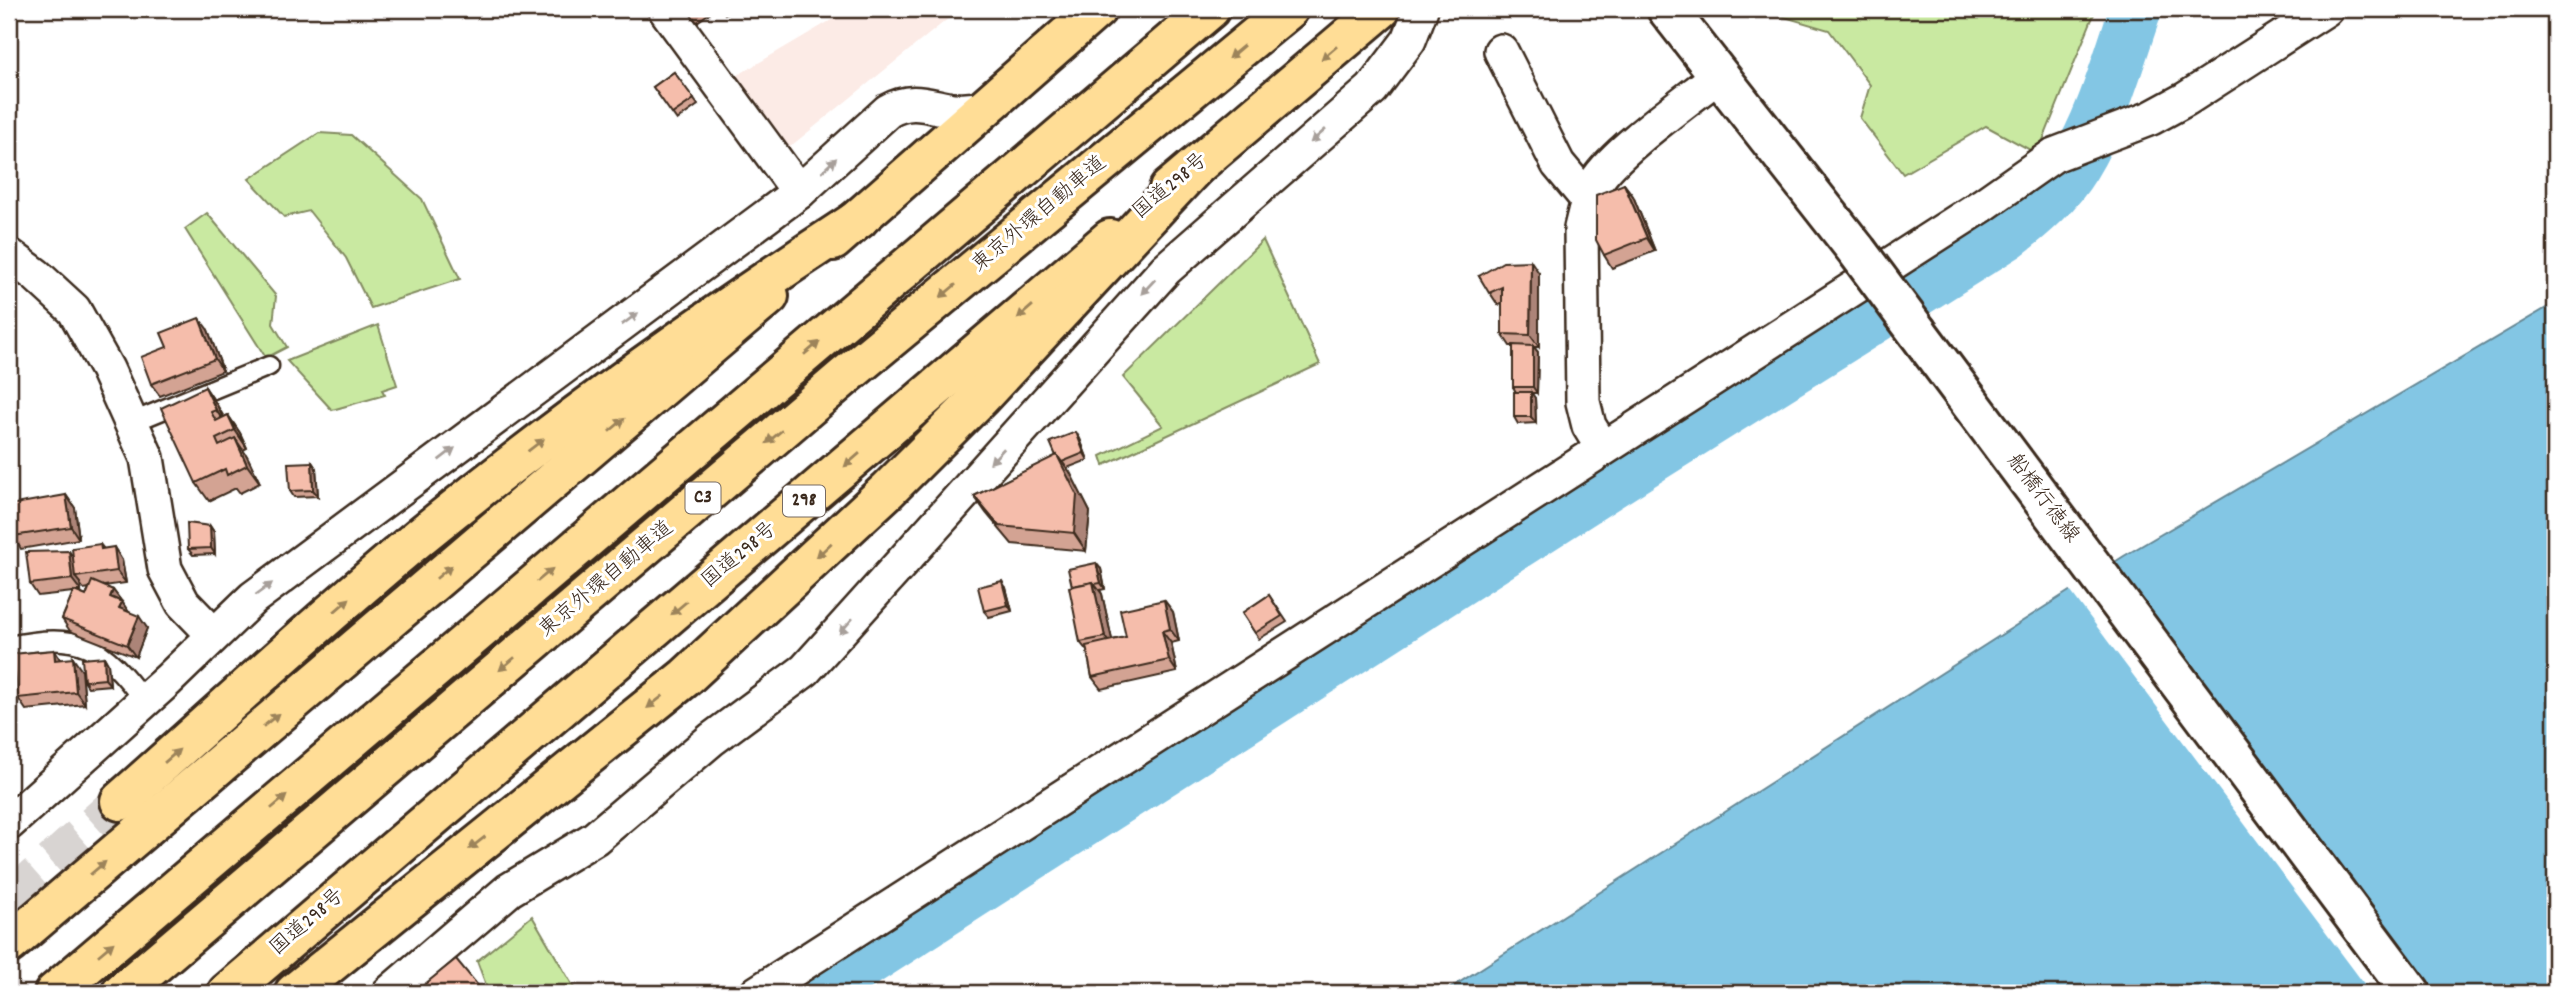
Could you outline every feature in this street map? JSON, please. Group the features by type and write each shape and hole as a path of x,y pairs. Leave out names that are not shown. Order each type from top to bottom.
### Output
{"highway":[{"path":"9,944 859,219 981,108 1097,9"},
{"name":"東京外環自動車道","path":"54,993 1210,9"},
{"name":"東京外環自動車道","path":"121,993 844,377 1289,9"},
{"name":"国道298号","path":"227,993 1381,9"},
{"path":"294,993 687,677 888,490 980,398 1195,167"},
{"path":"120,801 421,537 526,453 759,284 859,219"}],"main road":[{"name":"船橋行徳線","path":"1667,9 1857,251 2411,993"}],"street":[{"path":"665,9 799,192"},
{"path":"389,993 509,890 595,838 712,739 805,670 1166,269 1372,89 1409,40 1421,9"},
{"path":"757,993 1602,447 1983,205 2054,155 2151,118 2186,99 2326,9"},
{"path":"1502,51 1558,164 1588,200"},
{"path":"1602,447 1589,426 1583,402 1581,228 1588,200 1597,181 1615,161 1719,75"},
{"path":"9,823 253,598 799,192 888,111 901,103 915,102 954,110 981,108"},
{"path":"9,255 36,275 74,310 132,422 147,458 165,569 183,603 213,634"}],"lane":[{"path":"132,422 269,366"},
{"path":"9,646 50,640 73,642 95,649 117,664 144,701"}],"shaded area":[{"path":"850,9 960,9 781,154 726,82"}],"green space":[{"path":"1770,9 2096,9 2041,145 2030,150 1986,126 1903,174 1860,118 1870,85 1829,30 1774,14"},
{"path":"319,133 351,135 422,199 460,279 371,308 346,258 309,211 284,217 249,179"},
{"path":"207,213 276,296 273,324 287,347 266,358 185,229"},
{"path":"1263,240 1320,364 1104,465 1101,456 1163,426 1123,377"},
{"path":"378,325 397,385 382,390 385,395 332,410 287,361"},
{"path":"532,916 577,993 489,993 477,961"}],"water":[{"path":"2555,303 2555,993 1443,993 2124,556"}],"pier":[{"path":"2108,563 2430,993 2371,993 2068,588"}],"building":[{"path":"674,72 694,99 672,114 653,87"},
{"path":"1624,184 1647,238 1604,255 1596,240 1596,195"},
{"path":"1531,261 1530,335 1502,334 1502,287 1489,293 1479,276 1503,262"},
{"path":"199,318 215,359 151,384 141,357 167,347 161,333"},
{"path":"1513,345 1533,346 1533,387 1513,387"},
{"path":"205,387 216,410 211,412 216,421 228,415 235,430 216,439 219,446 235,438 247,465 227,475 225,469 196,483 161,408"},
{"path":"1514,392 1531,392 1531,417 1514,417"},
{"path":"1076,432 1084,453 1062,462 1050,442"},
{"path":"1057,455 1077,495 1074,533 999,526 974,496"},
{"path":"312,462 313,490 290,491 288,463"},
{"path":"66,495 71,527 13,536 9,505"},
{"path":"187,523 210,526 211,548 188,549"},
{"path":"100,544 101,549 114,547 117,571 75,577 72,548"},
{"path":"69,551 72,579 30,584 26,552"},
{"path":"1096,563 1101,583 1072,586 1068,569"},
{"path":"92,581 113,590 110,597 122,602 119,608 139,616 127,645 62,619 74,591 86,596"},
{"path":"1002,581 1008,605 984,611 978,587"},
{"path":"1093,582 1105,637 1080,642 1069,587"},
{"path":"1269,595 1282,616 1255,633 1242,613"},
{"path":"1164,600 1170,629 1162,631 1169,660 1092,677 1086,646 1126,637 1120,610"},
{"path":"54,650 55,660 73,658 76,692 18,698 13,654"},
{"path":"104,657 105,679 84,681 82,659"},
{"path":"456,959 480,988 473,993 414,993"}],"waterway":[{"path":"816,993 1607,485 2007,234 2044,203 2074,165 2102,108 2136,9"}],"tunnel":[{"path":"9,900 120,801"}]}
